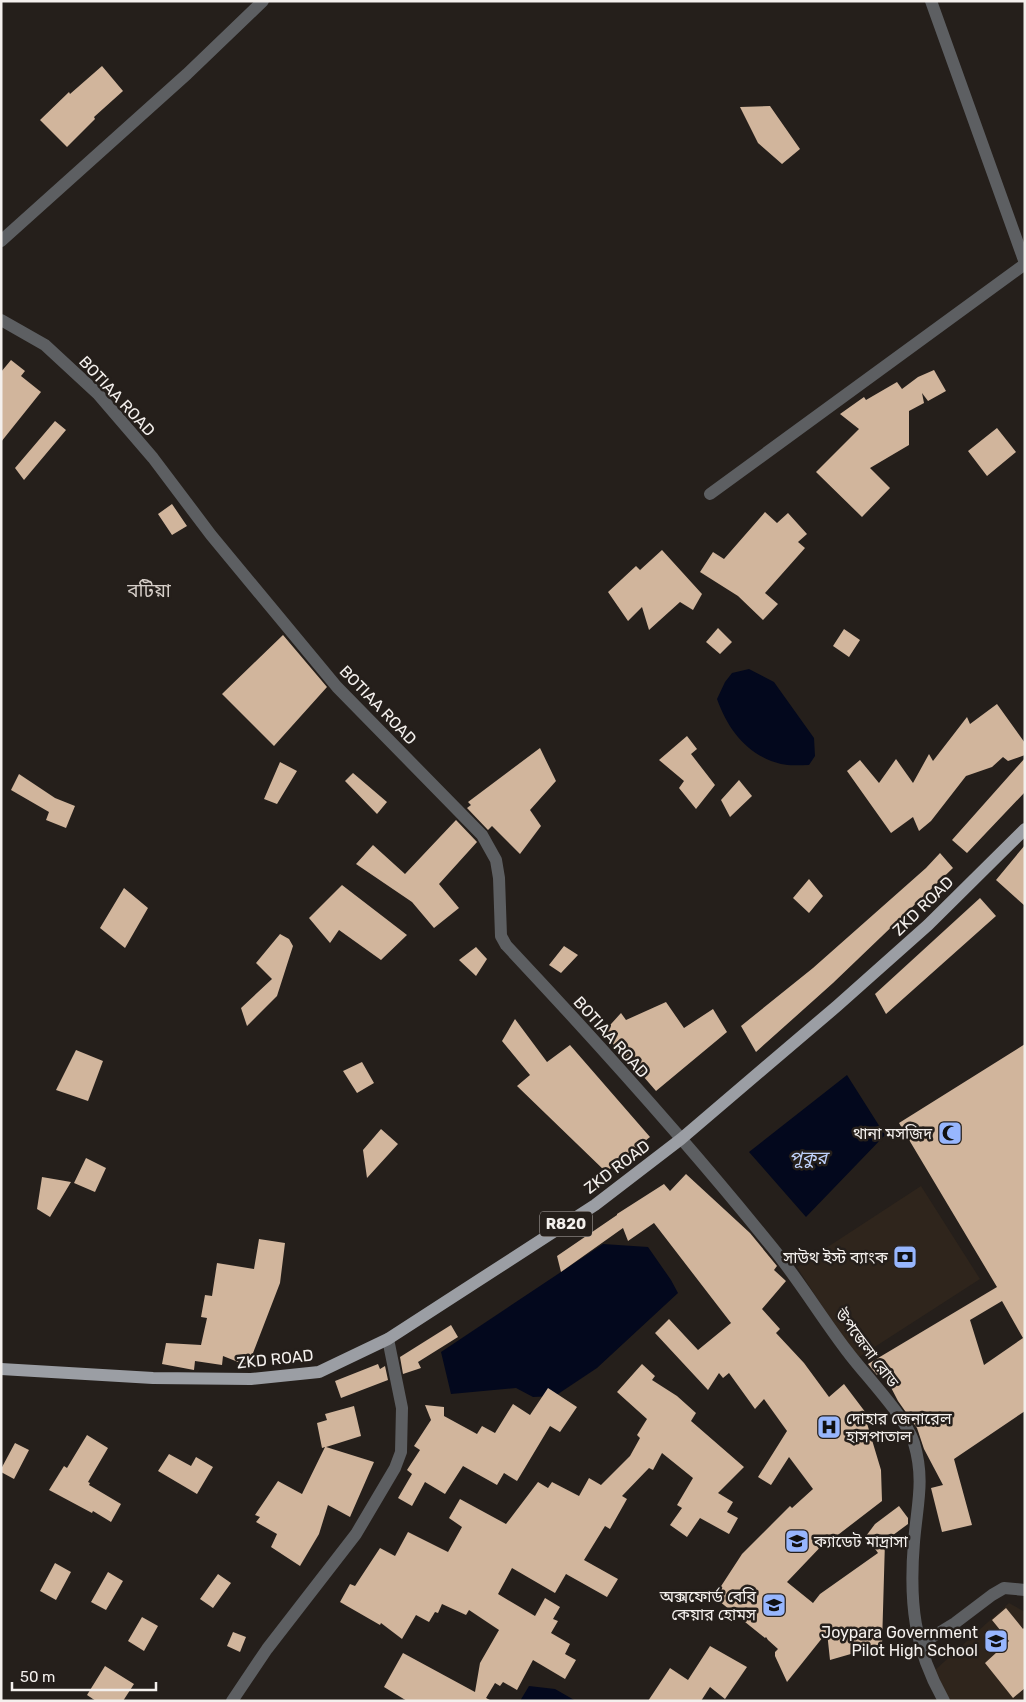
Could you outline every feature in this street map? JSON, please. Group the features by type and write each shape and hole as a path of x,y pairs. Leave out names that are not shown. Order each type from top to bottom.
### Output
{"main road":[{"name":"ZKD ROAD","path":"1,1368 153,1378 251,1380 319,1372 388,1339 595,1205 681,1139 837,1006 914,937 1025,828"}],"street":[{"path":"1,241 187,74 263,1"},
{"path":"710,494 1025,264 931,1"},
{"name":"BOTIAA ROAD","path":"1,320 45,345 98,394 153,458 211,535 337,687 482,835 496,860 499,878 501,936 506,945 681,1139"},
{"name":"উপজেলা রোড","path":"681,1139 773,1249 847,1351 900,1417 913,1440 920,1473 920,1503 914,1542 914,1620 919,1645 944,1701"},
{"path":"232,1701 267,1649 356,1534 395,1468 400,1452 402,1408 388,1339"},
{"path":"919,1645 955,1623 1004,1588 1025,1590"}],"shaded area":[{"path":"921,1186 980,1279 856,1359 797,1267"},
{"name":"Joypara Government Pilot High School","path":"1009,1603 1025,1612 1025,1701 950,1701 934,1671"}],"water":[{"path":"749,669 774,682 814,738 815,756 809,765 781,764 769,760 749,748 733,731 717,699 725,682 732,673"},
{"name":"পূকুর","path":"847,1075 885,1135 806,1217 749,1152"},
{"path":"603,1244 648,1247 678,1293 597,1368 555,1396 533,1397 516,1388 451,1394 441,1352"},
{"path":"529,1686 555,1689 576,1701 520,1701"}],"building":[{"path":"102,66 123,91 94,117 95,119 67,147 40,120 69,92 70,94"},
{"path":"770,106 800,149 782,164 758,143 740,107"},
{"path":"11,360 25,371 21,376 41,392 1,442 1,372"},
{"path":"934,370 946,391 928,401 922,393 924,403 909,411 909,445 870,468 890,488 862,517 816,472 859,429 840,414 864,397 866,400 897,382 902,389 918,377"},
{"path":"55,421 66,430 24,480 15,468"},
{"path":"997,428 1016,452 987,476 968,451"},
{"path":"172,504 187,526 172,535 158,514"},
{"path":"765,512 777,523 788,513 807,534 798,542 805,548 765,593 778,604 763,620 738,596 700,572 713,552 724,559"},
{"path":"662,550 702,594 693,610 680,602 649,630 642,607 628,621 608,592 636,566 640,570"},
{"path":"718,628 732,642 720,654 706,642"},
{"path":"844,629 860,640 849,657 833,646"},
{"path":"283,635 327,687 274,746 222,694"},
{"path":"997,704 1025,743 1025,755 1008,761 1003,757 992,767 966,776 931,821 919,831 913,817 891,833 847,771 860,760 879,783 896,759 913,783 929,754 933,761 967,717 970,724"},
{"path":"687,736 697,749 691,754 715,785 696,809 679,788 684,781 659,760"},
{"path":"540,748 556,781 530,810 541,826 520,854 492,826 488,830 467,808 471,805 468,802"},
{"path":"1025,758 1025,792 967,853 952,840"},
{"path":"280,762 297,771 277,804 264,799"},
{"path":"353,773 387,802 377,814 345,781"},
{"path":"19,774 55,798 75,806 66,828 46,820 49,812 11,790"},
{"path":"739,780 752,796 730,817 721,800"},
{"path":"456,820 477,842 439,884 459,908 434,928 412,902 356,864 373,845 405,874"},
{"path":"1025,845 1025,906 996,880"},
{"path":"940,853 953,868 833,983 756,1052 741,1026 813,968 926,868"},
{"path":"809,879 823,896 809,913 793,898"},
{"path":"342,885 407,935 381,960 339,930 330,943 309,918"},
{"path":"124,888 148,908 125,948 100,928"},
{"path":"980,898 996,916 886,1014 875,994"},
{"path":"280,934 289,939 293,946 277,996 247,1026 241,1008 272,979 256,963"},
{"path":"564,946 578,955 561,973 549,965"},
{"path":"476,947 487,959 476,976 459,960"},
{"path":"666,1002 684,1028 713,1009 727,1032 656,1091 624,1054 602,1034 621,1013 626,1020"},
{"path":"515,1019 547,1062 570,1045 650,1137 606,1172 517,1086 530,1075 502,1041"},
{"path":"1025,1044 1025,1411 954,1459 972,1525 942,1532 931,1488 943,1485 924,1449 917,1428 898,1401 883,1372 877,1375 868,1364 997,1287 899,1123","holes":["1002,1301 1023,1338 984,1365 970,1320"]},
{"path":"76,1050 103,1061 88,1101 56,1090"},
{"path":"362,1062 374,1083 357,1093 343,1071"},
{"path":"381,1129 398,1144 367,1178 363,1150"},
{"path":"86,1158 106,1168 95,1192 74,1183"},
{"path":"686,1174 750,1233 777,1266 774,1270 786,1281 762,1309 780,1329 776,1333 804,1363 829,1397 844,1384 869,1417 866,1420 881,1470 882,1501 830,1541 828,1539 787,1582 813,1603 820,1594 878,1553 866,1536 875,1524 899,1506 908,1518 908,1524 885,1541 882,1645 830,1660 827,1632 787,1682 775,1656 775,1652 778,1649 766,1637 714,1597 742,1554 790,1506 792,1508 813,1489 789,1457 771,1485 758,1477 787,1431 764,1399 755,1409 729,1373 723,1378 719,1373 708,1390 655,1333 669,1319 698,1350 731,1323 654,1223 628,1241 623,1228 561,1272 557,1256 664,1184 670,1191"},
{"path":"42,1177 71,1182 50,1217 37,1209"},
{"path":"259,1239 285,1243 280,1283 248,1366 223,1356 222,1365 195,1361 194,1370 162,1364 166,1343 201,1345 207,1318 201,1317 205,1295 212,1296 217,1263 254,1269"},
{"path":"451,1325 458,1337 418,1362 421,1368 403,1374 400,1357"},
{"path":"378,1364 380,1369 385,1366 388,1380 341,1398 335,1381"},
{"path":"642,1364 655,1376 652,1380 677,1396 696,1413 691,1421 744,1467 718,1493 733,1502 727,1512 738,1518 729,1534 700,1518 687,1537 670,1525 682,1508 677,1505 693,1478 662,1453 653,1470 649,1468 622,1496 627,1499 610,1529 605,1526 584,1560 618,1579 607,1597 566,1574 555,1593 512,1568 498,1594 535,1616 545,1598 560,1607 553,1619 558,1621 551,1633 570,1644 565,1654 576,1660 565,1679 533,1660 517,1690 503,1682 500,1686 495,1683 486,1698 492,1701 407,1701 384,1687 403,1653 475,1692 480,1663 499,1630 469,1610 466,1615 442,1604 438,1613 435,1612 429,1622 416,1615 402,1639 381,1623 380,1625 340,1602 350,1584 355,1586 380,1548 395,1556 408,1532 448,1552 462,1527 449,1518 460,1499 506,1524 538,1482 548,1488 552,1482 579,1496 589,1478 601,1485 630,1456 640,1438 637,1435 647,1419 617,1392"},
{"path":"548,1388 577,1407 560,1432 550,1426 517,1481 504,1473 497,1485 463,1466 445,1494 425,1482 412,1506 398,1498 412,1474 407,1470 420,1450 414,1446 431,1420 425,1405 444,1407 444,1416 477,1434 482,1426 495,1433 513,1404 530,1415"},
{"path":"354,1406 361,1436 326,1447 374,1462 350,1517 328,1505 319,1534 300,1566 271,1547 277,1534 256,1522 260,1517 255,1515 278,1481 302,1494 325,1447 322,1448 317,1423 327,1420 325,1414"},
{"path":"87,1435 108,1448 88,1482 90,1483 89,1485 121,1504 111,1522 93,1511 92,1513 49,1490 64,1466 67,1468"},
{"path":"15,1443 29,1450 14,1479 1,1472 1,1469"},
{"path":"169,1454 191,1466 196,1457 213,1467 197,1494 158,1471"},
{"path":"55,1563 71,1572 56,1600 40,1591"},
{"path":"108,1572 123,1581 106,1610 91,1602"},
{"path":"218,1574 231,1583 213,1608 200,1599"},
{"path":"1006,1608 1023,1629 1025,1627 1025,1688 1013,1698 985,1663 1009,1641 992,1620"},
{"path":"142,1617 158,1626 144,1651 128,1641"},
{"path":"233,1632 246,1637 240,1652 227,1646"},
{"path":"710,1646 747,1667 725,1699 710,1687 701,1701 648,1701 670,1668 688,1680"},
{"path":"105,1666 134,1684 123,1701 96,1701 87,1695"}],"place":[{"name":"থানা মসজিদ","path":"950,1133"},
{"name":"সাউথ ইস্ট ব্যাংক","path":"905,1257"},
{"name":"দোহার জেনারেল হাসপাতাল","path":"829,1427"},
{"name":"ক্যাডেট মাদ্রাসা","path":"797,1541"},
{"name":"অক্সফোর্ড বেবি কেয়ার হোমস","path":"774,1605"},
{"name":"Joypara Government Pilot High School","path":"996,1641"}],"district":[{"name":"বটিয়া","path":"149,590"}]}
